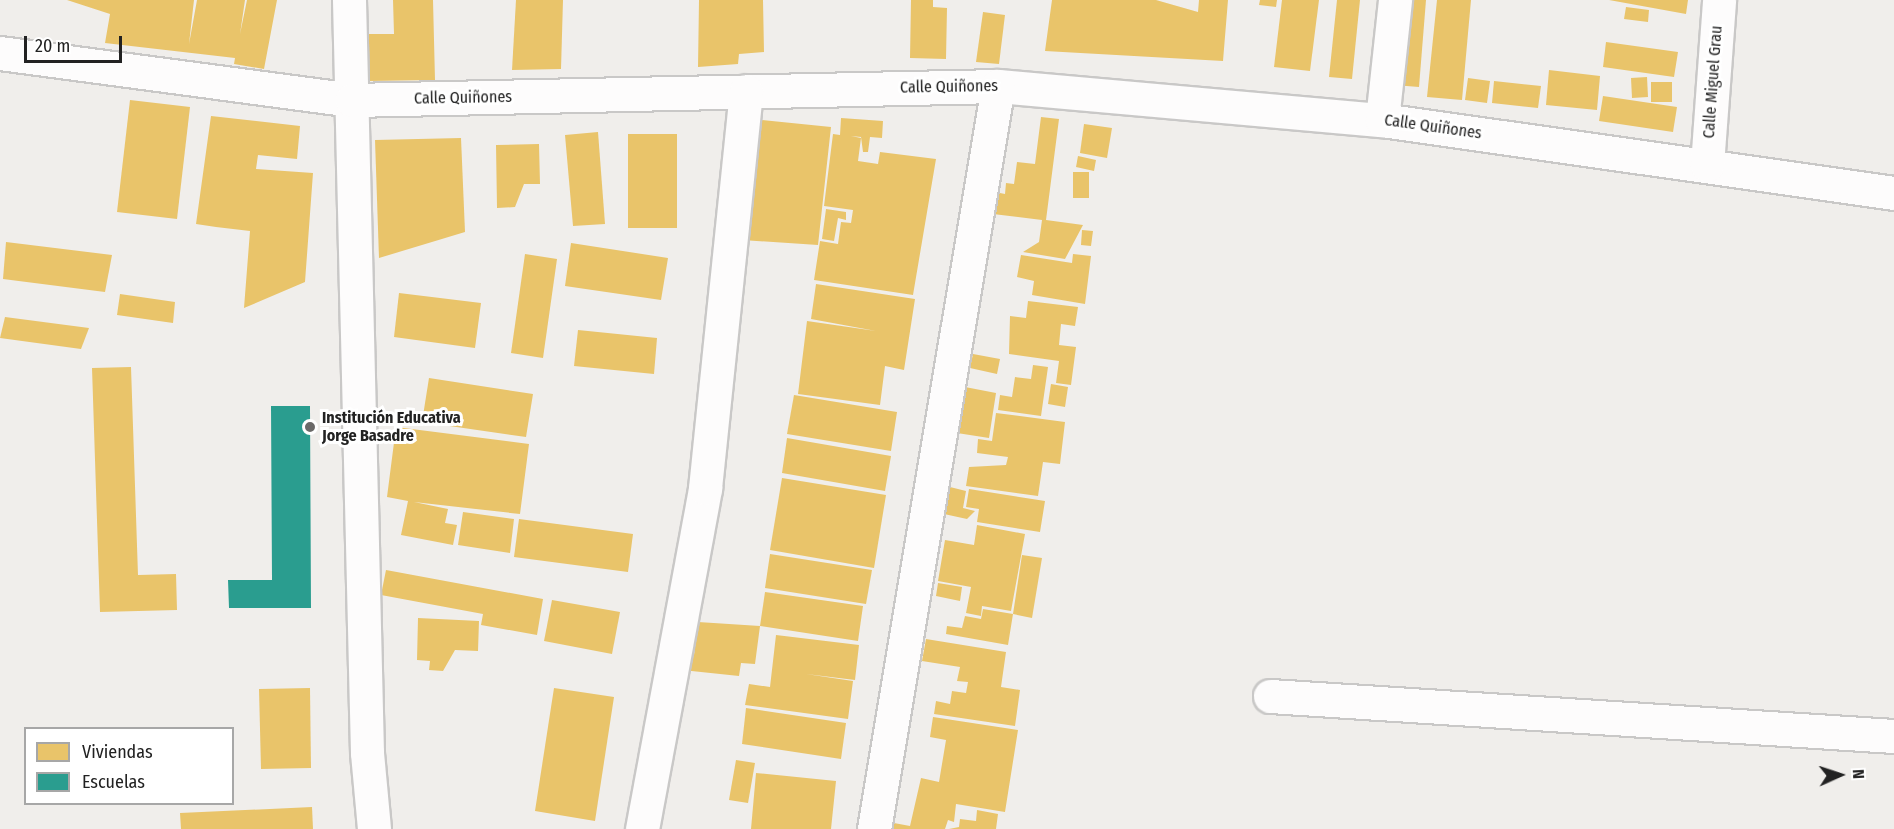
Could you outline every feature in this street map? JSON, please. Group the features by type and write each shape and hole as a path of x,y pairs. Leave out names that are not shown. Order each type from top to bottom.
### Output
{"street":[{"path":"349,0 367,753 374,829 380,829"},
{"path":"1382,120 1395,0"},
{"name":"Calle Miguel Grau","path":"1707,165 1719,0"},
{"name":"Calle Quiñones","path":"0,53 352,100 998,86 1382,120 1894,193"},
{"path":"874,829 998,86"},
{"path":"642,829 705,489 746,91"},
{"path":"1270,696 1894,736"}],"building: Viviendas":[{"path":"67,0 194,0 189,44 197,0 245,0 240,34 247,0 277,0 264,69 234,64 235,58 105,43 110,14"},
{"path":"393,0 433,0 435,80 368,81 367,34 394,34"},
{"path":"516,0 563,0 561,69 512,70"},
{"path":"699,0 763,0 764,52 739,54 738,64 698,67"},
{"path":"911,0 933,0 933,7 947,8 946,59 910,58"},
{"path":"1052,0 1156,0 1198,12 1199,0 1228,0 1223,61 1045,51"},
{"path":"1260,0 1277,0 1276,7 1259,5"},
{"path":"1282,0 1319,0 1310,71 1274,67"},
{"path":"1337,0 1360,0 1352,79 1329,77"},
{"path":"1401,0 1426,0 1419,87 1394,85"},
{"path":"1437,0 1471,0 1462,100 1427,97"},
{"path":"1609,0 1688,0 1686,14"},
{"path":"1626,7 1649,10 1648,22 1624,19"},
{"path":"983,12 1005,15 999,64 976,62"},
{"path":"1606,42 1678,52 1674,77 1603,67"},
{"path":"1549,70 1600,76 1597,110 1546,105"},
{"path":"1647,77 1648,97 1632,98 1631,78"},
{"path":"1468,78 1490,81 1487,103 1465,100"},
{"path":"1494,81 1541,86 1538,108 1492,103"},
{"path":"1651,82 1672,82 1672,102 1651,102"},
{"path":"1603,96 1677,107 1673,132 1599,121"},
{"path":"130,100 190,107 177,219 117,212"},
{"path":"211,116 300,126 297,159 258,155 256,169 313,173 305,282 244,308 250,231 196,224"},
{"path":"1041,117 1059,119 1046,220 1083,225 1065,259 1023,252 1039,242 1042,220 993,214 995,192 1005,194 1006,183 1014,184 1017,162 1035,164"},
{"path":"841,118 883,121 882,138 870,137 868,152 863,152 861,137 851,136 861,138 858,161 878,164 880,152 936,159 913,295 814,280 820,241 838,244 841,222 851,223 853,210 824,206 833,134 840,135"},
{"path":"761,120 831,127 818,245 742,240 751,124 760,125"},
{"path":"1084,124 1112,128 1107,158 1080,153"},
{"path":"598,132 605,224 573,226 565,135"},
{"path":"628,134 677,134 677,228 628,228"},
{"path":"461,138 465,232 379,258 375,140"},
{"path":"539,144 540,184 524,184 515,207 497,208 496,145"},
{"path":"1078,156 1096,160 1094,171 1076,167"},
{"path":"1073,172 1089,172 1089,198 1073,198"},
{"path":"826,209 846,212 846,220 838,218 834,241 822,239"},
{"path":"1082,230 1093,231 1091,246 1081,245"},
{"path":"6,242 112,255 105,292 3,279"},
{"path":"571,243 668,258 661,300 565,286"},
{"path":"525,254 557,259 543,358 511,353"},
{"path":"1073,254 1091,256 1085,304 1032,295 1034,281 1017,277 1021,255 1072,263"},
{"path":"816,284 915,299 904,370 885,366 880,405 798,394 807,321 876,331 811,319"},
{"path":"399,293 481,303 475,348 394,337"},
{"path":"120,294 175,302 173,323 117,315"},
{"path":"1028,301 1078,307 1075,326 1061,324 1059,345 1076,347 1071,385 1056,383 1059,361 1009,354 1010,316 1026,318"},
{"path":"5,317 89,328 81,349 0,338"},
{"path":"578,330 657,338 654,374 574,366"},
{"path":"973,354 1000,359 997,374 970,368"},
{"path":"1033,365 1048,367 1041,416 998,410 1000,395 1012,397 1015,377 1031,379"},
{"path":"131,367 138,575 176,574 177,610 100,612 92,368"},
{"path":"429,378 533,394 526,437 422,422"},
{"path":"1051,384 1068,387 1065,407 1048,404"},
{"path":"965,387 996,393 989,438 957,433"},
{"path":"794,395 897,412 891,451 787,434"},
{"path":"996,413 1065,422 1060,464 1043,462 1038,496 966,486 969,467 1006,465 1008,457 977,453 978,439 992,441"},
{"path":"396,427 529,444 520,514 414,502 448,509 445,523 457,525 453,545 401,535 408,501 387,497"},
{"path":"787,438 891,456 885,491 782,473"},
{"path":"782,478 886,495 874,568 770,550"},
{"path":"950,487 966,491 963,508 975,511 967,519 944,514"},
{"path":"969,489 1045,501 1040,532 977,522 979,509 966,507"},
{"path":"463,512 514,519 510,553 458,545"},
{"path":"519,519 633,534 628,572 514,557"},
{"path":"977,525 1025,534 1011,611 982,606 981,616 966,613 971,587 938,581 945,540 974,545"},
{"path":"770,554 872,570 866,604 765,588"},
{"path":"1022,555 1042,558 1032,618 1013,614"},
{"path":"386,570 543,599 537,635 481,625 483,614 381,595"},
{"path":"938,583 962,587 960,601 936,596"},
{"path":"765,592 863,606 858,641 760,626"},
{"path":"552,600 620,612 612,654 544,641"},
{"path":"983,609 1013,614 1008,645 946,634 947,626 962,628 965,616 981,619"},
{"path":"418,618 479,621 478,651 455,650 443,671 429,670 430,661 417,660"},
{"path":"698,622 760,626 755,664 741,663 739,676 682,670 684,654 694,655"},
{"path":"776,635 859,645 855,680 806,674 853,681 848,719 745,705 749,684 770,687"},
{"path":"926,639 1006,652 1001,687 1020,690 1015,726 934,714 936,701 950,704 952,691 966,693 968,682 957,681 960,667 922,661"},
{"path":"310,688 311,768 261,769 259,689"},
{"path":"554,688 614,697 595,821 535,811"},
{"path":"746,708 846,723 841,759 742,744"},
{"path":"933,717 1018,730 1005,812 956,804 954,822 948,820 945,829 893,829 894,823 910,826 921,778 939,782 946,740 930,737"},
{"path":"736,760 755,763 748,803 729,800"},
{"path":"756,773 836,781 831,829 751,829"},
{"path":"312,807 313,829 181,829 180,813"},
{"path":"977,810 998,814 996,829 949,829 959,827 960,819 976,821"}],"building: Escuelas":[{"path":"271,406 310,406 311,608 229,608 228,580 272,580"}],"place":[{"name":"Institución Educativa Jorge Basadre","path":"310,427"}]}
